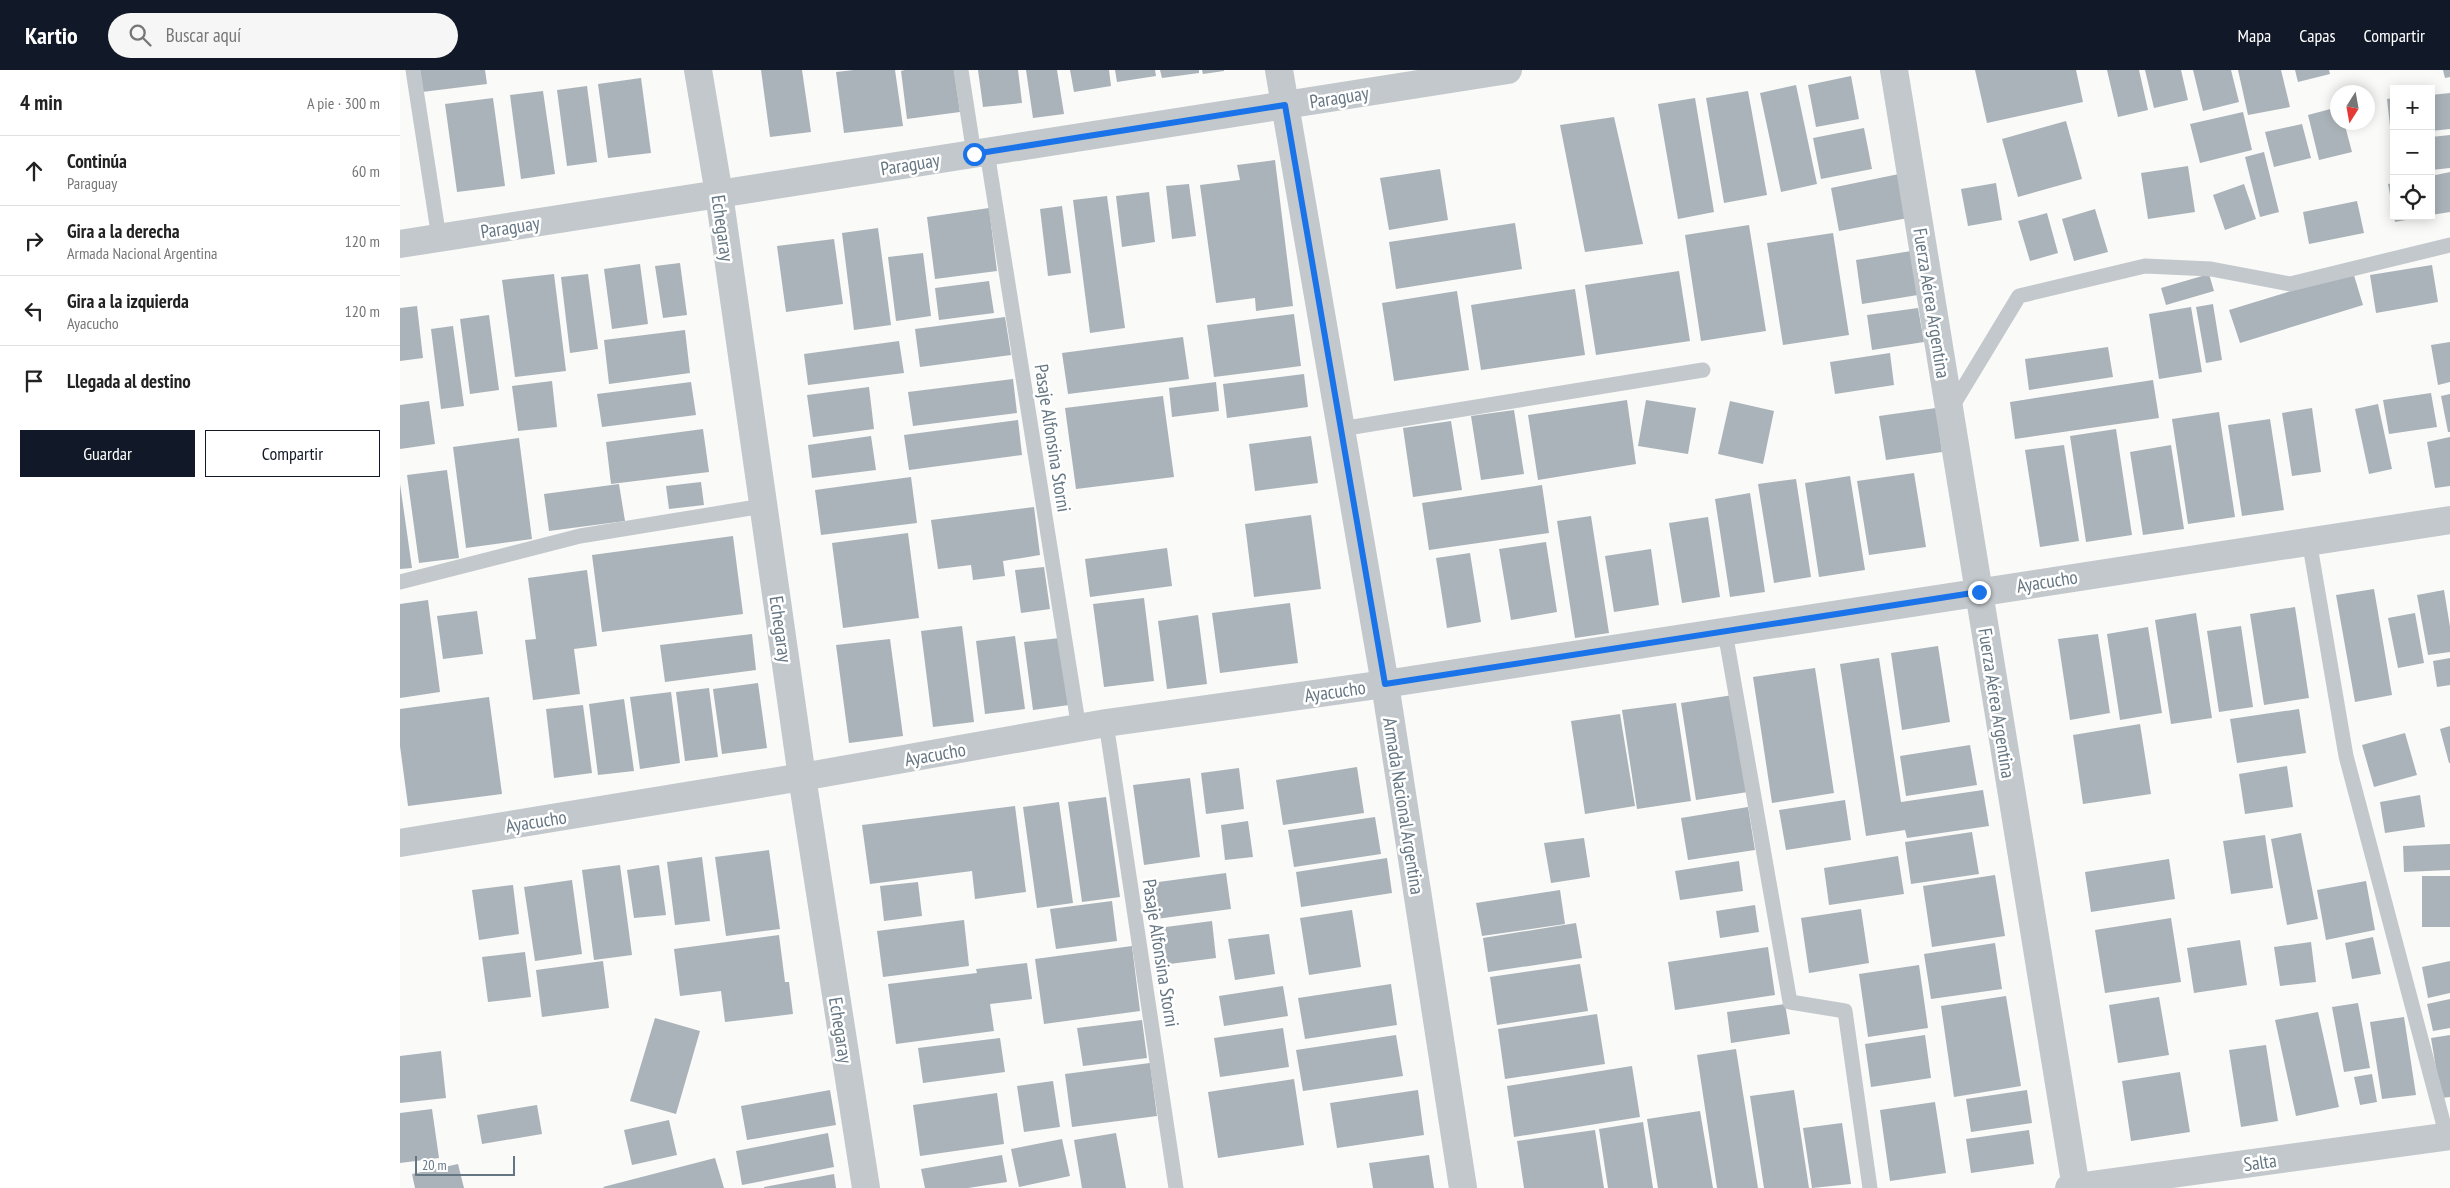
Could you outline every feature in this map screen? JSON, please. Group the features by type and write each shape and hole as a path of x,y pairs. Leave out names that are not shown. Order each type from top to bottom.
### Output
{"street":[{"name":"Echegaray","path":"698,70 719,194 802,777 866,1188"},
{"name":"Armada Nacional Argentina","path":"1279,70 1385,684 1463,1188"},
{"name":"Paraguay","path":"400,244 1508,70"},
{"name":"Fuerza Aérea Argentina","path":"1894,70 2073,1188"},
{"name":"Ayacucho","path":"400,843 802,777 1106,723 1385,684 2309,540 2450,520"},
{"name":"Salta","path":"2073,1188 2449,1136"}],"lane":[{"path":"413,70 439,238"},
{"name":"Pasaje Alfonsina Storni","path":"961,70 980,153 1079,729"},
{"path":"1949,411 2018,296 2145,266 2210,269 2290,284 2450,245"},
{"path":"1341,429 1703,370"},
{"path":"400,582 580,536 763,506"},
{"path":"2309,540 2346,756 2449,1136"},
{"path":"1725,632 1790,1002 1845,1010 1870,1188"},
{"name":"Pasaje Alfonsina Storni","path":"1106,723 1176,1188"}],"building":[{"path":"420,70 485,70 487,84 422,92"},
{"path":"761,70 802,70 811,132 770,137"},
{"path":"895,70 903,126 844,133 836,72"},
{"path":"954,70 960,112 907,119 901,71"},
{"path":"978,70 1018,70 1022,103 983,107"},
{"path":"1026,70 1057,70 1064,114 1033,118"},
{"path":"1070,70 1109,70 1111,86 1074,92"},
{"path":"1115,70 1155,70 1156,76 1117,82"},
{"path":"1160,70 1199,70 1199,73 1162,78"},
{"path":"1202,70 1224,70 1224,71 1203,74"},
{"path":"1975,70 2076,70 2083,102 1987,123"},
{"path":"2107,70 2139,70 2148,110 2118,117"},
{"path":"2145,70 2181,70 2188,100 2154,108"},
{"path":"2193,70 2231,70 2239,102 2203,111"},
{"path":"2238,70 2281,70 2290,107 2248,115"},
{"path":"2295,70 2329,70 2330,74 2298,82"},
{"path":"2443,70 2450,70 2450,77 2445,78"},
{"path":"1851,76 1859,119 1816,127 1808,85"},
{"path":"641,78 651,153 608,158 598,84"},
{"path":"1796,85 1817,184 1781,192 1760,93"},
{"path":"587,86 597,162 567,166 557,90"},
{"path":"543,91 555,174 521,179 510,95"},
{"path":"1748,91 1767,195 1724,203 1706,98"},
{"path":"2450,93 2450,129 2435,131 2435,95"},
{"path":"493,98 505,186 457,192 445,104"},
{"path":"1695,98 1714,212 1678,219 1658,104"},
{"path":"2387,99 2390,99 2390,126"},
{"path":"2330,109 2330,130 2346,130 2352,152 2319,160 2308,115"},
{"path":"2243,112 2252,150 2200,163 2190,124"},
{"path":"1614,117 1643,244 1585,252 1560,125"},
{"path":"2066,121 2082,179 2018,197 2002,139"},
{"path":"2302,124 2311,158 2274,167 2265,132"},
{"path":"1864,128 1872,169 1821,179 1813,138"},
{"path":"2450,135 2450,168 2435,170 2435,137"},
{"path":"2264,152 2279,212 2260,217 2245,157"},
{"path":"1275,160 1293,306 1256,311 1255,298 1216,303 1200,185 1240,180 1237,165"},
{"path":"2188,166 2195,212 2148,219 2141,173"},
{"path":"1440,169 1448,220 1389,230 1380,178"},
{"path":"2450,172 2450,212 2435,214 2435,175"},
{"path":"1899,174 1908,218 1839,231 1831,188"},
{"path":"1996,183 2002,220 1968,226 1961,189"},
{"path":"1189,184 1196,236 1172,239 1166,186"},
{"path":"2244,184 2256,219 2225,230 2213,195"},
{"path":"1149,192 1155,242 1122,247 1116,196"},
{"path":"1107,196 1125,328 1090,333 1073,200"},
{"path":"2357,201 2364,233 2309,244 2303,212"},
{"path":"1062,206 1071,273 1048,276 1040,209"},
{"path":"989,208 997,271 935,279 927,217"},
{"path":"2095,209 2108,252 2074,261 2062,219"},
{"path":"2047,213 2058,253 2030,261 2018,221"},
{"path":"1515,223 1522,269 1396,289 1389,242"},
{"path":"1749,225 1766,331 1701,341 1685,235"},
{"path":"878,228 891,325 854,330 842,233"},
{"path":"1833,233 1849,335 1783,345 1767,243"},
{"path":"834,239 843,304 786,312 777,246"},
{"path":"1911,251 1918,295 1862,304 1856,260"},
{"path":"923,253 931,316 896,321 888,257"},
{"path":"680,263 687,315 663,318 655,266"},
{"path":"640,264 648,324 612,329 604,269"},
{"path":"2432,265 2438,302 2376,313 2370,275"},
{"path":"1679,271 1690,341 1596,355 1585,285"},
{"path":"2353,272 2363,305 2240,343 2229,310"},
{"path":"554,274 566,371 515,377 502,280"},
{"path":"588,274 598,349 570,353 561,277"},
{"path":"2209,274 2214,291 2166,305 2161,288"},
{"path":"989,281 994,313 939,320 935,288"},
{"path":"1575,289 1585,355 1481,370 1471,305"},
{"path":"1457,291 1469,370 1394,381 1382,303"},
{"path":"2213,304 2222,360 2206,363 2196,307"},
{"path":"417,306 423,358 400,361 400,308"},
{"path":"2191,307 2202,372 2159,379 2149,314"},
{"path":"1918,308 1924,342 1872,350 1867,315"},
{"path":"1294,314 1301,366 1214,377 1207,325"},
{"path":"489,315 499,390 470,394 460,319"},
{"path":"1005,317 1011,355 920,367 915,329"},
{"path":"453,326 464,406 441,409 431,329"},
{"path":"685,330 690,373 609,384 604,340"},
{"path":"1183,337 1189,379 1068,394 1062,353"},
{"path":"899,341 904,373 808,385 804,354"},
{"path":"2450,342 2450,382 2438,385 2431,345"},
{"path":"2108,347 2113,377 2029,390 2025,359"},
{"path":"1890,353 1894,385 1835,394 1830,362"},
{"path":"1304,374 1308,407 1227,418 1223,384"},
{"path":"1013,379 1017,413 913,426 908,392"},
{"path":"2153,380 2159,418 2015,439 2010,402"},
{"path":"552,381 557,427 518,431 512,386"},
{"path":"691,382 696,415 602,427 597,394"},
{"path":"1216,382 1219,411 1172,417 1169,388"},
{"path":"869,387 874,429 813,437 807,395"},
{"path":"2431,393 2437,427 2389,434 2383,400"},
{"path":"2450,394 2450,432 2448,432 2441,396"},
{"path":"1163,396 1174,477 1076,489 1065,408"},
{"path":"1627,400 1636,464 1538,480 1528,415"},
{"path":"1646,400 1696,408 1688,454 1638,446"},
{"path":"429,401 435,444 400,449 400,405"},
{"path":"1730,401 1774,411 1763,464 1718,454"},
{"path":"2378,404 2392,469 2369,474 2355,409"},
{"path":"1936,408 1942,452 1886,460 1879,416"},
{"path":"2312,408 2321,472 2292,476 2282,413"},
{"path":"1514,410 1524,474 1481,480 1471,416"},
{"path":"2219,412 2235,517 2188,524 2172,419"},
{"path":"2270,419 2284,510 2242,516 2228,425"},
{"path":"1018,420 1022,455 909,470 904,435"},
{"path":"1451,421 1462,490 1413,497 1403,428"},
{"path":"703,429 709,472 611,484 606,442"},
{"path":"2116,429 2132,535 2086,542 2070,436"},
{"path":"871,436 876,470 812,478 808,445"},
{"path":"1311,436 1318,483 1255,491 1249,444"},
{"path":"2450,437 2450,486 2435,488 2427,442"},
{"path":"519,438 532,539 466,548 453,447"},
{"path":"2064,445 2079,541 2040,547 2025,450"},
{"path":"2171,445 2184,529 2143,535 2130,452"},
{"path":"447,470 459,558 419,563 407,475"},
{"path":"1914,473 1926,547 1869,555 1857,481"},
{"path":"1850,476 1865,570 1819,577 1805,483"},
{"path":"911,477 917,523 821,535 815,490"},
{"path":"1796,479 1811,577 1774,583 1758,484"},
{"path":"701,482 704,505 669,509 666,486"},
{"path":"400,484 412,568 400,569"},
{"path":"619,484 625,521 549,531 544,494"},
{"path":"1542,485 1549,533 1429,550 1422,503"},
{"path":"1750,493 1765,592 1730,597 1715,499"},
{"path":"1034,507 1040,555 1003,561 1005,576 973,580 971,565 938,569 931,520"},
{"path":"1311,515 1321,589 1254,597 1245,524"},
{"path":"1591,516 1609,633 1575,638 1557,521"},
{"path":"1708,517 1720,597 1682,603 1669,523"},
{"path":"908,533 919,618 843,628 832,543"},
{"path":"733,536 743,614 602,632 592,555"},
{"path":"1546,542 1557,612 1511,620 1499,549"},
{"path":"1167,548 1172,586 1090,597 1085,559"},
{"path":"1651,549 1659,605 1614,612 1605,556"},
{"path":"1470,553 1481,622 1447,628 1436,558"},
{"path":"1044,567 1050,609 1021,613 1015,570"},
{"path":"587,570 597,646 574,649 580,694 533,700 525,640 536,639 528,578"},
{"path":"2374,589 2392,695 2355,702 2336,595"},
{"path":"2444,590 2450,627 2450,652 2428,655 2417,595"},
{"path":"1144,598 1154,681 1104,687 1093,604"},
{"path":"428,600 440,692 400,698 400,604"},
{"path":"1290,603 1298,663 1220,673 1212,613"},
{"path":"2295,607 2309,698 2264,705 2250,614"},
{"path":"477,611 483,654 443,659 437,616"},
{"path":"2196,613 2212,718 2171,724 2155,620"},
{"path":"2415,613 2424,663 2398,668 2388,618"},
{"path":"1198,615 1207,684 1167,689 1158,621"},
{"path":"962,626 974,722 933,727 921,631"},
{"path":"2241,626 2253,707 2219,712 2207,631"},
{"path":"2148,627 2162,713 2120,720 2107,634"},
{"path":"752,634 756,670 665,682 660,645"},
{"path":"2098,634 2110,713 2070,720 2058,639"},
{"path":"1015,636 1025,709 985,714 976,641"},
{"path":"1060,638 1069,705 1033,710 1024,642"},
{"path":"890,639 903,736 849,743 836,645"},
{"path":"1938,646 1950,722 1902,730 1891,653"},
{"path":"1879,658 1901,802 1983,790 1989,826 1907,838 1905,830 1866,836 1840,664"},
{"path":"2450,658 2450,685 2437,687 2433,661"},
{"path":"1815,668 1834,793 1772,803 1753,677"},
{"path":"758,683 767,748 722,754 713,689"},
{"path":"709,688 718,757 685,761 676,692"},
{"path":"671,692 680,763 640,769 630,697"},
{"path":"1733,695 1748,792 1696,800 1681,703"},
{"path":"489,697 502,794 408,806 400,746 400,709"},
{"path":"624,699 634,771 598,775 589,704"},
{"path":"1676,703 1691,801 1637,809 1622,710"},
{"path":"583,705 592,773 554,778 546,709"},
{"path":"2299,709 2306,753 2237,763 2230,719"},
{"path":"1620,714 1635,806 1585,814 1571,721"},
{"path":"2140,724 2151,794 2083,804 2073,735"},
{"path":"2450,726 2450,763 2449,763 2440,729"},
{"path":"2405,733 2417,775 2374,787 2362,745"},
{"path":"1970,745 1977,785 1906,796 1900,756"},
{"path":"2287,766 2293,807 2245,814 2239,774"},
{"path":"1357,767 1364,813 1283,825 1276,780"},
{"path":"1239,768 1244,809 1206,814 1201,773"},
{"path":"1190,778 1200,857 1144,865 1133,785"},
{"path":"2420,795 2425,827 2385,833 2380,802"},
{"path":"1106,797 1120,897 1082,902 1068,802"},
{"path":"1845,800 1851,840 1786,850 1779,810"},
{"path":"1059,802 1073,903 1037,908 1023,807"},
{"path":"1015,806 1026,892 975,899 972,871 870,884 862,825"},
{"path":"1748,807 1755,850 1688,860 1681,818"},
{"path":"1375,817 1381,854 1294,867 1288,830"},
{"path":"1248,821 1253,857 1225,860 1221,825"},
{"path":"1972,832 1979,874 1911,884 1905,842"},
{"path":"2301,833 2318,919 2287,925 2271,839"},
{"path":"2265,835 2273,888 2231,894 2223,841"},
{"path":"1584,838 1590,877 1551,883 1544,843"},
{"path":"2450,844 2450,870 2404,872 2403,846"},
{"path":"769,850 780,929 726,936 715,857"},
{"path":"1898,856 1904,894 1829,905 1824,868"},
{"path":"702,857 710,921 675,925 667,862"},
{"path":"1387,858 1392,893 1301,907 1296,872"},
{"path":"2169,859 2175,899 2091,912 2085,872"},
{"path":"1739,861 1743,891 1680,900 1675,871"},
{"path":"620,865 632,955 594,960 582,870"},
{"path":"659,865 666,915 634,918 627,870"},
{"path":"1226,873 1231,909 1156,919 1151,883"},
{"path":"1995,875 2005,936 1932,947 1923,886"},
{"path":"2422,876 2450,876 2450,927 2422,927"},
{"path":"572,880 582,954 535,961 524,887"},
{"path":"2366,881 2375,930 2326,940 2317,890"},
{"path":"918,882 922,916 884,921 880,886"},
{"path":"513,885 519,934 479,940 472,890"},
{"path":"1560,890 1565,924 1482,936 1476,903"},
{"path":"1112,901 1117,941 1056,949 1050,909"},
{"path":"1755,905 1759,932 1720,938 1716,911"},
{"path":"1861,909 1869,963 1809,973 1801,918"},
{"path":"1352,910 1361,967 1309,975 1300,918"},
{"path":"2171,918 2181,982 2105,993 2095,930"},
{"path":"964,920 969,966 883,977 877,931"},
{"path":"1212,921 1216,958 1162,965 1158,928"},
{"path":"1576,923 1582,958 1488,972 1483,938"},
{"path":"1269,934 1275,974 1235,980 1228,939"},
{"path":"779,935 785,982 789,982 793,1014 725,1022 721,991 680,996 674,949"},
{"path":"2373,937 2381,974 2352,979 2345,943"},
{"path":"2240,940 2247,985 2194,993 2187,948"},
{"path":"2311,942 2316,982 2280,986 2274,947"},
{"path":"1995,943 2002,989 1931,999 1924,954"},
{"path":"1132,946 1140,1011 1044,1024 1035,959"},
{"path":"1768,947 1775,995 1675,1010 1668,962"},
{"path":"525,952 531,997 488,1002 482,957"},
{"path":"603,961 609,1008 542,1017 536,970"},
{"path":"2450,961 2450,993 2428,998 2422,967"},
{"path":"1027,963 1032,999 990,1004 994,1031 896,1044 888,984 977,973 976,969"},
{"path":"1580,964 1588,1011 1497,1025 1490,977"},
{"path":"1919,965 1928,1028 1868,1037 1859,974"},
{"path":"1391,984 1397,1025 1305,1039 1298,998"},
{"path":"1283,986 1288,1016 1224,1026 1219,996"},
{"path":"2006,996 2021,1086 1954,1097 1941,1006"},
{"path":"2159,997 2169,1055 2118,1063 2109,1005"},
{"path":"2450,999 2450,1028 2433,1031 2427,1004"},
{"path":"2358,1003 2370,1068 2344,1072 2332,1007"},
{"path":"1785,1004 1790,1034 1731,1043 1727,1012"},
{"path":"2318,1012 2339,1107 2296,1116 2275,1020"},
{"path":"1597,1014 1605,1064 1505,1079 1498,1029"},
{"path":"2404,1017 2416,1095 2382,1099 2370,1022"},
{"path":"655,1018 700,1031 676,1114 630,1101"},
{"path":"1142,1020 1147,1058 1083,1066 1077,1028"},
{"path":"1283,1028 1289,1067 1220,1077 1214,1038"},
{"path":"1396,1035 1403,1076 1303,1091 1296,1050"},
{"path":"1925,1035 1931,1078 1871,1087 1865,1044"},
{"path":"2450,1035 2450,1097 2441,1098 2431,1038"},
{"path":"1000,1038 1005,1072 923,1083 918,1048"},
{"path":"2266,1045 2278,1121 2241,1127 2229,1050"},
{"path":"1736,1049 1758,1188 1717,1188 1697,1055"},
{"path":"441,1051 446,1098 400,1103 400,1056"},
{"path":"1150,1063 1157,1116 1072,1127 1065,1074"},
{"path":"1632,1066 1640,1117 1514,1137 1507,1086"},
{"path":"2180,1072 2190,1132 2131,1141 2122,1081"},
{"path":"2372,1074 2377,1102 2360,1105 2354,1077"},
{"path":"1294,1079 1304,1145 1218,1158 1208,1092"},
{"path":"1053,1081 1060,1127 1024,1132 1017,1086"},
{"path":"830,1090 836,1125 747,1140 741,1106"},
{"path":"1418,1090 1424,1135 1337,1148 1330,1103"},
{"path":"1794,1090 1809,1188 1764,1188 1750,1096"},
{"path":"2027,1090 2032,1123 1971,1132 1966,1099"},
{"path":"997,1093 1004,1144 920,1156 913,1105"},
{"path":"1935,1102 1946,1173 1890,1181 1880,1110"},
{"path":"537,1105 542,1134 482,1144 477,1115"},
{"path":"432,1109 439,1158 400,1163 400,1113"},
{"path":"1700,1111 1713,1188 1658,1188 1647,1119"},
{"path":"669,1120 677,1155 632,1165 624,1130"},
{"path":"1643,1122 1653,1188 1608,1188 1599,1129"},
{"path":"1842,1123 1851,1184 1812,1188 1803,1128"},
{"path":"1595,1130 1604,1188 1524,1188 1517,1141"},
{"path":"2029,1130 2034,1164 1971,1173 1966,1139"},
{"path":"828,1133 834,1167 742,1185 736,1151"},
{"path":"1116,1133 1126,1188 1082,1188 1074,1140"},
{"path":"1062,1139 1070,1176 1019,1187 1011,1149"},
{"path":"1002,1155 1007,1182 968,1188 925,1188 921,1169"},
{"path":"1429,1155 1434,1188 1373,1188 1369,1163"},
{"path":"715,1158 724,1188 603,1187"},
{"path":"458,1164 464,1188 415,1188 412,1174"},
{"path":"834,1174 836,1188 764,1188 764,1187"}],"route":[{"path":"974,154 1285,105 1385,684 1979,592"}]}
